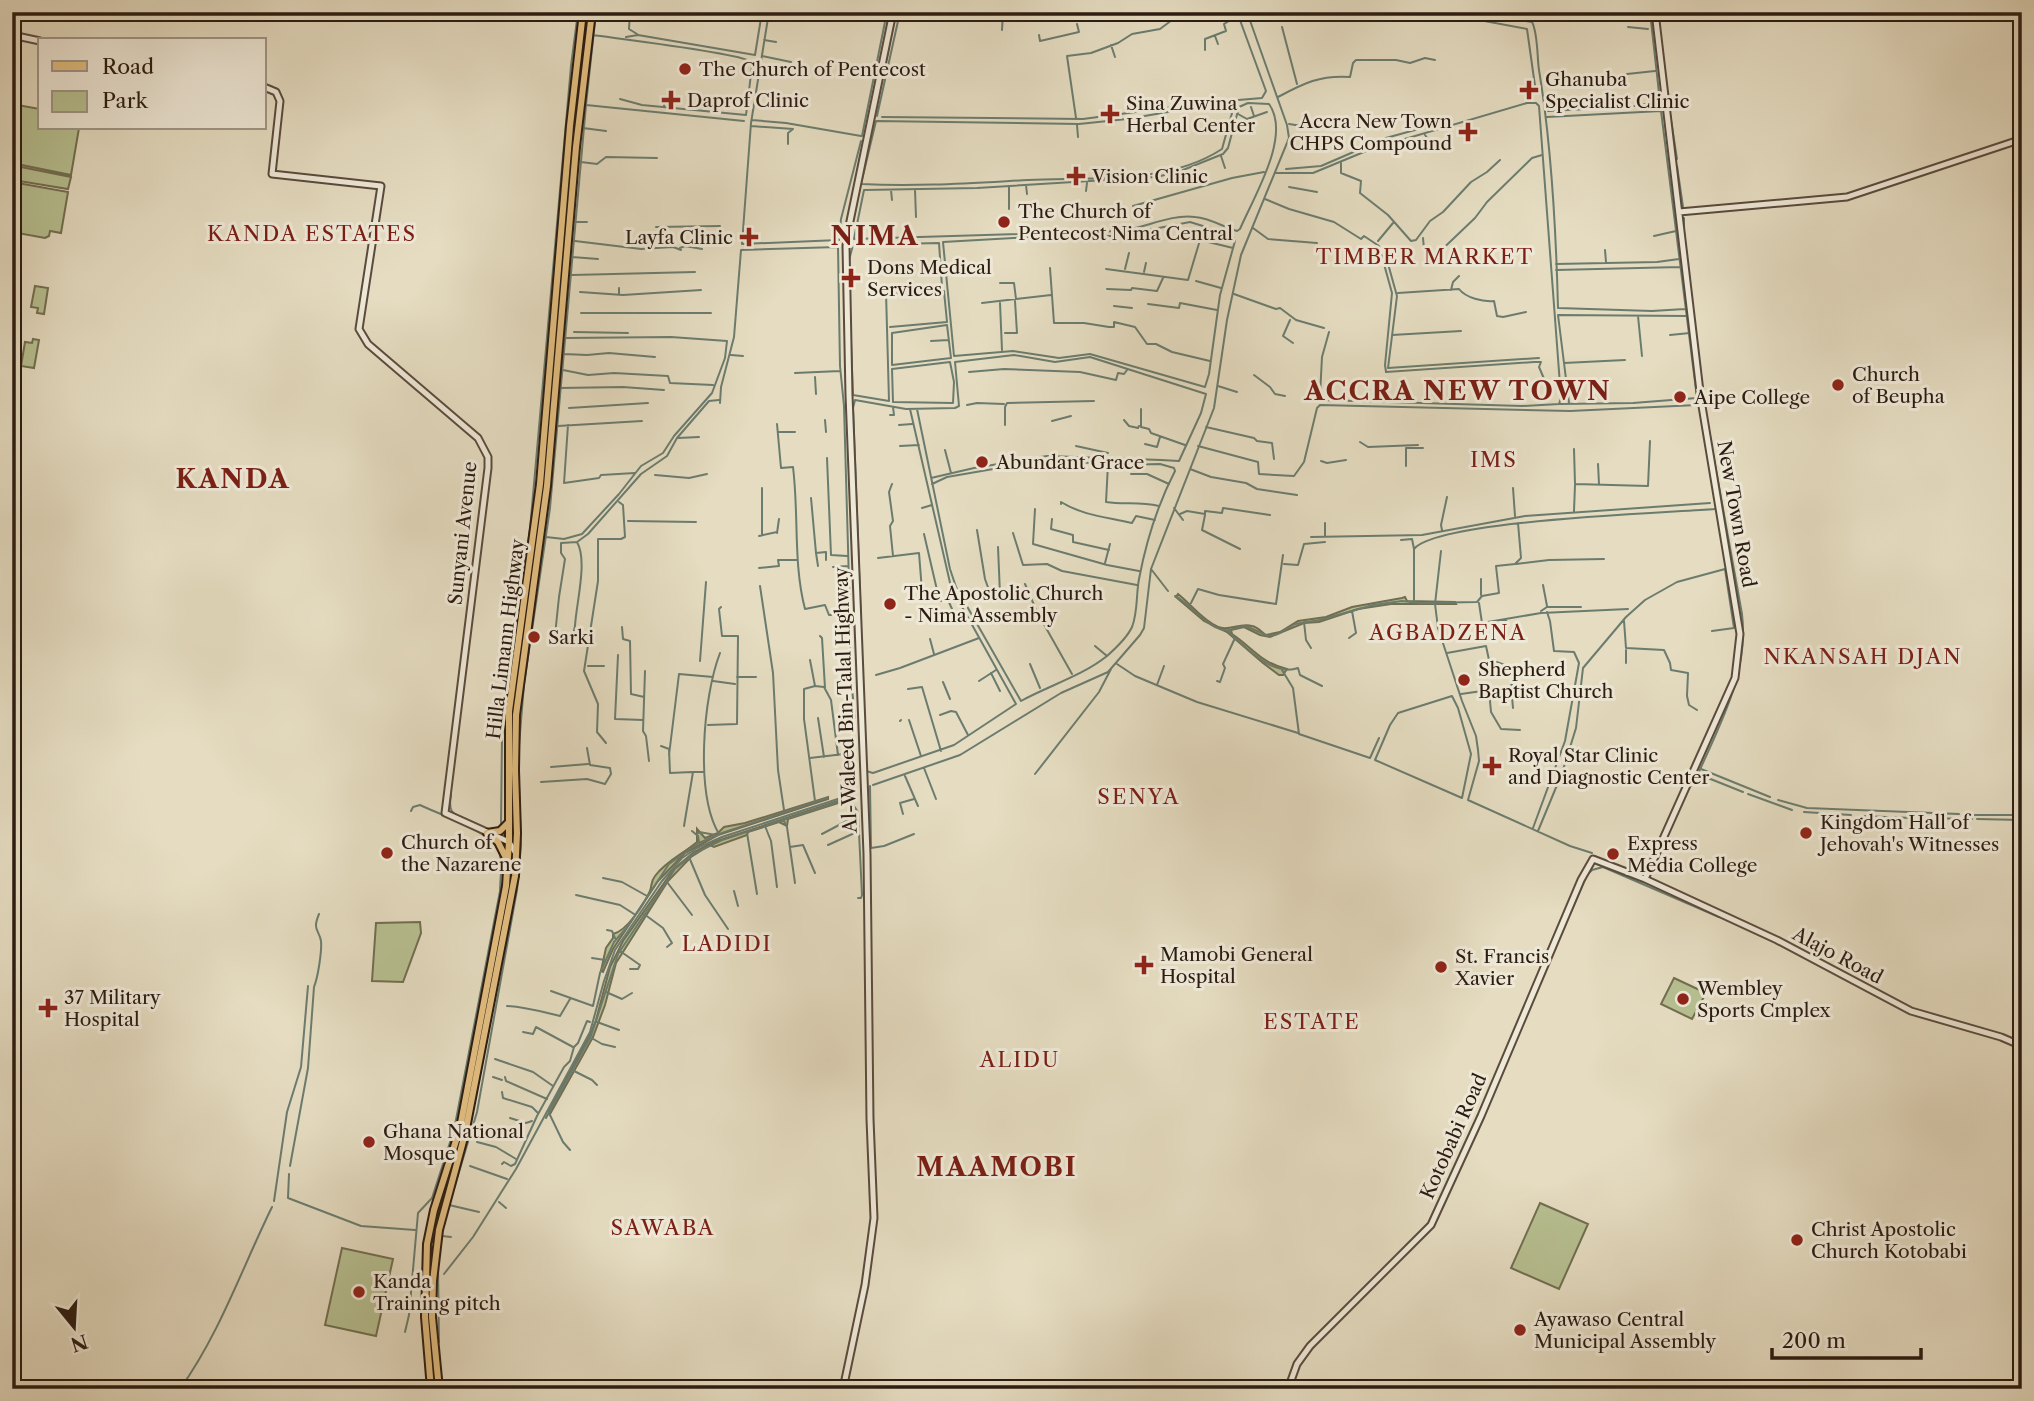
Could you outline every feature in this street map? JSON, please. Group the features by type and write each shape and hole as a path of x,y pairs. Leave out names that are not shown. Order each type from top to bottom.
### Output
{"main road":[{"name":"Hilla Limann Highway","path":"431,1389 425,1317 427,1244 434,1210 460,1128 504,904 509,842 509,711 540,484 570,127 583,12"},
{"name":"Hilla Limann Highway","path":"439,1389 432,1317 439,1230 465,1135 514,886 516,715 547,486 576,147 592,12"},
{"path":"487,833 500,831 509,822"},
{"path":"487,833 498,842 508,862"}],"street":[{"name":"Al-Waleed Bin-Talal Highway","path":"844,1389 865,1284 874,1218 864,780 846,246 893,12"},
{"name":"New Town Road","path":"1645,879 1735,678 1740,644 1736,600 1701,400 1655,12"},
{"path":"12,35 38,41"},
{"name":"Sunyani Avenue","path":"266,88 276,92 280,101 272,174 381,186 359,329 368,344 478,438 488,457 483,517 445,813 487,833"},
{"path":"1679,212 1847,197 2022,139"},
{"path":"487,833 509,842 516,855"},
{"name":"Alajo Road","path":"1593,859 1645,879 1800,951 1911,1011 2001,1037 2022,1046"},
{"name":"Kotobabi Road","path":"1288,1389 1297,1364 1310,1346 1431,1225 1481,1116 1581,880 1593,859"}],"green space":[{"path":"12,104 38,109 38,130 79,130 71,175 12,163"},
{"path":"21,167 71,177 68,189 19,181"},
{"path":"12,182 68,192 61,233 50,231 45,238 12,232"},
{"path":"35,286 48,288 44,314 37,313 38,308 31,307"},
{"path":"33,339 39,340 34,368 21,366 25,342 32,343"},
{"path":"1178,594 1218,627 1248,625 1256,627 1266,635 1280,632 1298,621 1326,617 1352,607 1405,597 1407,601 1456,604 1391,604 1358,609 1319,622 1304,623 1270,637 1244,627 1231,630 1232,634 1264,659 1287,669 1283,675 1279,675 1227,632 1204,621 1176,597"},
{"path":"828,797 718,835 685,853 658,881 644,902 659,871 697,842 697,829 705,838 718,833 724,827"},
{"path":"847,798 848,800 788,819 787,826 779,822 714,847 710,845 691,857 668,881 616,963 593,1037 550,1114 549,1111 590,1035 610,967 623,941 674,869 694,852 714,842"},
{"path":"637,913 613,949 603,972 601,971 606,948 613,934 624,928"},
{"path":"420,922 421,933 403,982 372,981 376,923"},
{"name":"Wembley Sports Cmplex","path":"1674,978 1706,993 1692,1019 1661,1004"},
{"path":"1540,1203 1588,1224 1559,1289 1511,1268"},
{"name":"Kanda Training pitch","path":"342,1248 393,1259 376,1336 325,1325"}],"waterway":[{"path":"501,826 502,736 530,529 578,12"},
{"path":"450,1202 477,1112 517,890 521,845 518,758 524,684 550,508 596,12"},
{"path":"630,12 629,29 637,34"},
{"path":"626,37 638,35 755,55 762,12"},
{"path":"769,12 751,123 742,244 839,240 841,219 861,141"},
{"path":"862,136 887,12"},
{"path":"877,116 900,12"},
{"path":"1002,30 1003,12"},
{"path":"1086,21 1122,12"},
{"path":"1076,118 1067,56 1091,53 1118,43 1132,34 1160,29 1176,17 1175,12"},
{"path":"1205,50 1205,39 1226,31 1224,24 1229,21 1228,12"},
{"path":"882,117 1083,119 1262,98 1266,91 1237,12"},
{"path":"873,785 960,755 1061,693 1108,672 1144,628 1151,569 1214,408 1227,320 1241,255 1289,138 1287,125 1247,12"},
{"path":"1303,12 1306,21"},
{"path":"1436,12 1527,29 1536,93"},
{"path":"1473,12 1532,22 1534,27 1550,159 1558,308 1652,311 1685,309"},
{"path":"1548,111 1627,107 1660,102 1650,12"},
{"path":"974,21 974,18 1002,15"},
{"path":"1039,35 1040,41 1079,32 1077,24"},
{"path":"1282,27 1297,84"},
{"path":"1628,27 1648,29"},
{"path":"593,35 724,54 749,61 752,66 746,115 642,105 620,99"},
{"path":"1215,36 1218,44"},
{"path":"764,40 776,42"},
{"path":"1111,45 1115,57"},
{"path":"762,56 791,62"},
{"path":"1278,97 1313,81 1330,77 1350,77 1356,60 1396,60 1410,63 1425,58 1435,60"},
{"path":"1627,74 1655,71"},
{"path":"664,106 665,97"},
{"path":"1248,103 1269,104 1275,117 1276,133 1268,167 1237,231 1206,219 1185,217 1120,231 854,239 864,190 977,188 1156,177 1178,172 1223,154 1228,148 1239,107 1248,103"},
{"path":"1276,173 1313,173 1371,149 1527,103 1536,103 1539,106 1561,398 1559,404 1522,406 1322,400 1322,357 1329,332"},
{"path":"586,105 744,121"},
{"path":"1226,106 1232,113 1222,149 1177,169 1128,177 945,184 861,184 876,121 1079,124 1197,107 1226,106"},
{"path":"1251,107 1254,116"},
{"path":"1547,117 1661,111 1697,398 1633,403 1560,404"},
{"path":"1238,114 1247,119 1267,112"},
{"path":"1670,114 1677,159"},
{"path":"752,120 861,136"},
{"path":"1289,124 1302,126"},
{"path":"1077,125 1078,137"},
{"path":"1286,169 1321,166 1386,138 1433,125"},
{"path":"751,126 793,129 788,133 788,144"},
{"path":"583,128 606,131"},
{"path":"1425,135 1434,147"},
{"path":"1432,259 1532,158 1542,155"},
{"path":"1221,156 1225,168"},
{"path":"581,162 597,164 606,157 657,158"},
{"path":"1341,163 1341,173 1361,181 1360,193 1388,215 1411,241 1416,240 1430,221 1443,212 1471,182 1500,160"},
{"path":"1677,166 1683,207"},
{"path":"1133,206 1232,178 1264,172"},
{"path":"1086,191 1087,183"},
{"path":"1026,185 1027,194"},
{"path":"1009,186 1009,209"},
{"path":"1289,187 1317,192"},
{"path":"891,190 892,200"},
{"path":"915,190 916,217"},
{"path":"1265,199 1334,222 1361,239 1364,236 1379,246 1392,293 1386,372 1541,362 1539,367 1545,381"},
{"path":"1684,218 1703,398 1742,614 1743,635 1731,696 1698,774 1743,792"},
{"path":"575,222 587,222"},
{"path":"1190,222 1232,235 1235,241 1220,295 1205,387 1090,354 1059,358 1013,351 954,356 943,242 1049,236 1117,236 1190,222"},
{"path":"1378,241 1393,223"},
{"path":"656,227 720,226"},
{"path":"1253,228 1268,239 1317,243"},
{"path":"1654,236 1676,231"},
{"path":"1423,238 1424,249 1438,266"},
{"path":"1106,269 1188,280 1200,240 1233,248"},
{"path":"575,241 641,249 673,247 681,250"},
{"path":"939,243 942,287 886,292 889,401 853,395 848,264 853,245 939,243"},
{"path":"680,248 685,246 702,249"},
{"path":"720,403 721,387 734,337 741,250 838,247 850,669 855,718"},
{"path":"1605,250 1606,262"},
{"path":"1125,269 1129,253"},
{"path":"1385,253 1397,296 1388,368 1539,358"},
{"path":"572,257 598,259"},
{"path":"1556,264 1657,262 1679,259"},
{"path":"1144,272 1146,263"},
{"path":"1556,270 1680,267"},
{"path":"1050,268 1054,323 1114,327 1114,322 1135,327 1147,344 1156,344 1172,352 1210,361"},
{"path":"572,275 695,272"},
{"path":"1451,290 1453,282 1459,276"},
{"path":"1107,289 1157,291 1163,278"},
{"path":"1196,281 1221,288"},
{"path":"1000,283 1014,283 1016,299"},
{"path":"619,288 619,294"},
{"path":"1398,293 1459,289 1475,299 1494,301 1497,316 1526,312"},
{"path":"580,292 623,295 701,290"},
{"path":"890,294 944,291 947,322 890,327"},
{"path":"1234,294 1276,309 1280,308 1296,320 1324,328"},
{"path":"982,303 1051,295"},
{"path":"1005,333 1017,333 1015,301"},
{"path":"1000,303 1002,350"},
{"path":"1148,304 1179,308 1180,303 1217,310"},
{"path":"1114,306 1132,308"},
{"path":"581,313 711,313"},
{"path":"1569,403 1558,315 1687,316"},
{"path":"1638,316 1642,356"},
{"path":"1290,320 1283,336 1293,343"},
{"path":"947,325 951,358 892,365 892,333 947,325"},
{"path":"1392,335 1461,331"},
{"path":"574,332 628,333"},
{"path":"1670,335 1690,333"},
{"path":"546,537 564,539 582,534 641,466 663,453 674,436 712,393 725,358 727,341 671,337 566,338"},
{"path":"931,341 948,340"},
{"path":"564,354 609,353 655,357"},
{"path":"731,355 743,356"},
{"path":"861,622 853,408 855,400 906,409 955,408 959,406 955,362 1014,355 1055,362 1090,357 1206,394 1201,413 1179,461 1047,456 931,478"},
{"path":"1564,363 1625,360"},
{"path":"950,362 954,382 953,403 893,402 892,369 950,362"},
{"path":"969,372 1004,369 1080,372 1116,380 1118,373 1124,374 1127,370"},
{"path":"563,370 588,375 614,373 668,376 670,383 713,385"},
{"path":"795,373 840,371"},
{"path":"1254,375 1275,394 1285,396"},
{"path":"815,377 816,394"},
{"path":"1218,386 1237,392"},
{"path":"560,388 623,387 664,390"},
{"path":"577,542 581,571 573,635 555,635 565,559 561,553 561,543 577,542 588,534 641,474 667,456 677,438 709,401 719,400"},
{"path":"1005,425 1007,403 1094,401"},
{"path":"569,408 648,403"},
{"path":"967,405 1004,404"},
{"path":"1198,446 1258,462 1259,474 1294,476 1304,462 1320,405 1570,411 1697,405"},
{"path":"890,415 894,415 893,407"},
{"path":"866,771 873,773 954,745 1016,704 951,587 910,409"},
{"path":"917,409 950,569 956,587 1021,701 1087,669 1107,656 1124,639 1134,621 1139,579 1149,537 1174,468 1160,464 1122,465 1045,460 947,477 932,484"},
{"path":"1141,409 1141,427 1185,445"},
{"path":"1052,421 1071,416"},
{"path":"825,420 826,432"},
{"path":"1124,420 1129,426 1139,426"},
{"path":"558,426 642,421"},
{"path":"777,424 781,468 793,467 799,574 805,609 825,605 829,615 849,614"},
{"path":"899,425 912,424"},
{"path":"568,425 564,483 599,478 601,475 635,473"},
{"path":"1206,427 1272,443 1274,459"},
{"path":"779,432 795,432"},
{"path":"678,438 699,437"},
{"path":"1145,444 1157,447 1160,437"},
{"path":"1574,449 1575,484 1648,486 1650,441"},
{"path":"1360,442 1368,447 1418,445"},
{"path":"900,446 919,445"},
{"path":"1076,446 1108,453"},
{"path":"1406,466 1406,448 1423,448"},
{"path":"945,450 951,473"},
{"path":"827,458 831,555 847,556"},
{"path":"1321,461 1327,463 1346,460"},
{"path":"1108,464 1106,502 1159,506"},
{"path":"1598,464 1599,484"},
{"path":"1190,469 1211,477 1246,483 1257,489 1297,495"},
{"path":"655,475 689,478 707,474"},
{"path":"1131,474 1147,474 1169,484"},
{"path":"892,484 889,492 893,521 890,526 893,556"},
{"path":"1574,511 1575,485"},
{"path":"762,488 762,535"},
{"path":"1513,488 1515,516"},
{"path":"1442,530 1447,497"},
{"path":"811,498 816,553 826,552 826,560"},
{"path":"606,743 597,732 598,704 584,671 598,581 598,539 625,537 623,505 619,502"},
{"path":"1311,537 1422,535 1525,516 1710,503"},
{"path":"1061,504 1132,523 1136,516 1155,520"},
{"path":"922,508 932,505"},
{"path":"1174,508 1183,520"},
{"path":"1180,514 1187,511 1222,513 1223,508 1270,515"},
{"path":"1035,509 1033,544 1139,571"},
{"path":"1414,549 1432,539 1507,525 1715,509"},
{"path":"1205,515 1202,530 1240,549"},
{"path":"777,533 779,519"},
{"path":"1052,519 1051,529 1073,535 1073,542 1109,550"},
{"path":"628,521 696,522"},
{"path":"1325,523 1325,536"},
{"path":"1175,596 1215,627 1229,630 1246,626 1268,636 1278,634 1295,624 1373,605 1402,601 1477,602 1482,596 1499,593 1496,566 1515,564 1521,558 1518,523"},
{"path":"977,530 990,593 1013,593 1025,589"},
{"path":"759,536 777,532"},
{"path":"1013,533 1023,565 1047,564 1062,571 1137,585"},
{"path":"924,534 937,590"},
{"path":"1401,540 1412,539 1414,601"},
{"path":"1284,564 1298,565 1304,544 1325,542"},
{"path":"1105,563 1110,544"},
{"path":"998,547 1000,594"},
{"path":"1441,551 1435,604 1438,628 1476,736 1478,750 1479,761 1468,800 1570,846 1592,853"},
{"path":"816,553 818,566"},
{"path":"878,558 919,553 922,591 939,591 941,601 948,600 952,609"},
{"path":"1191,603 1198,589 1276,604 1283,555"},
{"path":"1516,564 1549,560 1604,559"},
{"path":"759,568 779,566 778,560 797,560"},
{"path":"833,567 848,566"},
{"path":"1151,569 1168,591"},
{"path":"1538,831 1562,773 1576,728 1583,668 1626,617 1645,600 1677,582 1725,569 1734,628 1712,631"},
{"path":"1481,579 1481,595"},
{"path":"700,661 706,582"},
{"path":"1025,584 1037,612 1072,674"},
{"path":"1543,585 1547,606"},
{"path":"760,586 773,673 778,770 784,810"},
{"path":"1479,603 1482,623 1541,613 1628,609"},
{"path":"708,725 737,724 738,636 722,636 721,607"},
{"path":"1541,611 1547,607 1581,607"},
{"path":"1349,638 1356,633 1352,611"},
{"path":"1533,828 1565,741 1579,663 1574,652 1554,651 1547,612"},
{"path":"1506,619 1507,635"},
{"path":"1624,621 1626,648 1664,650 1671,670 1688,673 1689,705 1697,710"},
{"path":"1304,622 1306,640 1311,648"},
{"path":"622,627 623,639 630,641 631,694 644,697"},
{"path":"1228,631 1251,653 1270,665 1289,670 1298,668 1300,675 1322,686"},
{"path":"820,636 825,688"},
{"path":"876,675 979,638"},
{"path":"1217,681 1220,682 1225,668 1223,664 1235,638"},
{"path":"930,639 934,654"},
{"path":"1095,646 1107,656"},
{"path":"1447,653 1486,646 1489,660 1504,664 1512,672 1515,682 1511,685 1513,708"},
{"path":"1626,650 1626,663"},
{"path":"719,834 711,817 707,795 704,745 709,694 720,653"},
{"path":"618,655 615,719 643,720"},
{"path":"810,660 815,686 824,687 831,700 838,755"},
{"path":"1030,664 1040,688"},
{"path":"1117,664 1135,676 1197,702 1298,733"},
{"path":"588,666 604,666"},
{"path":"1157,685 1164,666"},
{"path":"1035,774 1099,692 1111,669"},
{"path":"979,681 996,670"},
{"path":"1282,670 1293,688 1299,734 1370,758 1379,738"},
{"path":"645,671 643,731 649,761"},
{"path":"991,673 1000,691"},
{"path":"669,755 679,674 713,677"},
{"path":"737,677 756,677"},
{"path":"713,681 735,684"},
{"path":"943,682 950,699"},
{"path":"815,686 804,689 804,719 815,801"},
{"path":"908,689 922,687 941,751"},
{"path":"1461,694 1489,690 1491,712 1501,729 1520,730"},
{"path":"1452,696 1471,754 1462,798 1375,760 1398,713 1452,696"},
{"path":"940,715 956,712 968,735"},
{"path":"818,718 824,757"},
{"path":"909,720 921,756"},
{"path":"661,746 669,749 670,773 692,772"},
{"path":"541,782 587,779 605,784 611,774 610,768 590,765 587,748"},
{"path":"810,758 844,754"},
{"path":"551,767 588,764"},
{"path":"924,768 936,799"},
{"path":"1701,769 1770,797"},
{"path":"684,826 693,772 704,772"},
{"path":"905,776 918,806"},
{"path":"870,786 871,848 884,846 914,834"},
{"path":"1748,794 1792,810"},
{"path":"451,795 452,811 472,823"},
{"path":"444,1274 473,1237 516,1169 590,1032 615,950 662,881 682,858 697,848 722,837 850,795"},
{"path":"848,797 858,812 862,895 858,898"},
{"path":"551,991 593,1006 600,973 614,942 628,926 669,864 699,843 827,798"},
{"path":"546,1118 591,1036 618,954 675,869 695,853 722,840 847,799"},
{"path":"903,814 900,803 914,799"},
{"path":"1778,800 1807,808 1959,814"},
{"path":"405,1332 409,1315 418,1213 432,1198 454,1130 500,891 501,869 497,847 483,835 420,805 413,807 411,811"},
{"path":"1804,812 1851,815"},
{"path":"822,834 858,815"},
{"path":"1969,815 2022,815"},
{"path":"1860,816 1913,818"},
{"path":"1924,818 1972,819"},
{"path":"783,819 787,827 795,883"},
{"path":"1977,819 2022,820"},
{"path":"765,826 771,841 777,887"},
{"path":"692,831 698,836 699,842"},
{"path":"828,845 859,831"},
{"path":"697,834 699,832 716,835"},
{"path":"747,833 757,894"},
{"path":"790,847 803,845 815,873"},
{"path":"689,857 705,895 728,929"},
{"path":"1570,914 1587,875 1592,870 1603,867 1719,917"},
{"path":"603,878 622,882 647,896"},
{"path":"667,882 692,915"},
{"path":"734,891 738,906"},
{"path":"576,895 620,905 634,914"},
{"path":"290,1166 308,1068 314,987 321,951 316,927 319,914"},
{"path":"644,914 663,928 672,943 667,947"},
{"path":"607,930 612,931 615,938"},
{"path":"620,951 640,965 638,969 630,969"},
{"path":"592,958 605,960"},
{"path":"274,1201 287,1112 301,1067 308,986"},
{"path":"606,992 622,999 632,993"},
{"path":"507,1006 560,1016 570,999"},
{"path":"502,1164 515,1164 537,1116 570,1061 587,1021 590,1022"},
{"path":"597,1022 619,1030"},
{"path":"523,1032 533,1034 536,1027 573,1047"},
{"path":"588,1036 602,1044 615,1047"},
{"path":"495,1059 533,1072 553,1086"},
{"path":"574,1071 597,1085"},
{"path":"493,1077 502,1080"},
{"path":"505,1077 506,1081 547,1099"},
{"path":"502,1092 503,1098 532,1107 538,1113"},
{"path":"550,1115 563,1142 570,1150"},
{"path":"510,1118 526,1123 532,1121"},
{"path":"477,1142 496,1147 516,1159"},
{"path":"470,1166 507,1179"},
{"path":"289,1174 288,1198 361,1226 415,1230"},
{"path":"499,1202 506,1208"},
{"path":"449,1205 479,1212"},
{"path":"180,1389 219,1323 272,1207"},
{"path":"442,1236 451,1237"},
{"path":"438,1266 439,1342"}],"place":[{"name":"The Church of Pentecost","path":"685,69"},
{"name":"Ghanuba Specialist Clinic","path":"1529,90"},
{"name":"Daprof Clinic","path":"671,100"},
{"name":"Sina Zuwina Herbal Center","path":"1110,114"},
{"name":"Accra New Town CHPS Compound","path":"1468,132"},
{"name":"Vision Clinic","path":"1076,176"},
{"name":"The Church of Pentecost Nima Central","path":"1004,222"},
{"name":"Layfa Clinic","path":"749,237"},
{"name":"Dons Medical Services","path":"851,278"},
{"name":"Church of Beupha","path":"1838,385"},
{"name":"Aipe College","path":"1680,397"},
{"name":"Abundant Grace","path":"982,462"},
{"name":"The Apostolic Church - Nima Assembly","path":"890,604"},
{"name":"Sarki","path":"534,637"},
{"name":"Shepherd Baptist Church","path":"1464,680"},
{"name":"Royal Star Clinic and Diagnostic Center","path":"1492,766"},
{"name":"Kingdom Hall of Jehovah's Witnesses","path":"1806,833"},
{"name":"Church of the Nazarene","path":"387,853"},
{"name":"Express Media College","path":"1613,854"},
{"name":"Mamobi General Hospital","path":"1144,965"},
{"name":"St. Francis Xavier","path":"1441,967"},
{"name":"Wembley Sports Cmplex","path":"1683,999"},
{"name":"37 Military Hospital","path":"48,1008"},
{"name":"Ghana National Mosque","path":"369,1142"},
{"name":"Christ Apostolic Church Kotobabi","path":"1797,1240"},
{"name":"Kanda Training pitch","path":"359,1292"},
{"name":"Ayawaso Central Municipal Assembly","path":"1520,1330"}],"district":[{"name":"KANDA ESTATES","path":"312,234"},
{"name":"NIMA","path":"875,236"},
{"name":"TIMBER MARKET","path":"1425,257"},
{"name":"ACCRA NEW TOWN","path":"1458,391"},
{"name":"IMS","path":"1494,460"},
{"name":"KANDA","path":"233,479"},
{"name":"AGBADZENA","path":"1448,633"},
{"name":"NKANSAH DJAN","path":"1863,657"},
{"name":"SENYA","path":"1139,797"},
{"name":"LADIDI","path":"727,944"},
{"name":"ESTATE","path":"1312,1022"},
{"name":"ALIDU","path":"1020,1060"},
{"name":"MAAMOBI","path":"997,1167"},
{"name":"SAWABA","path":"663,1228"}]}
